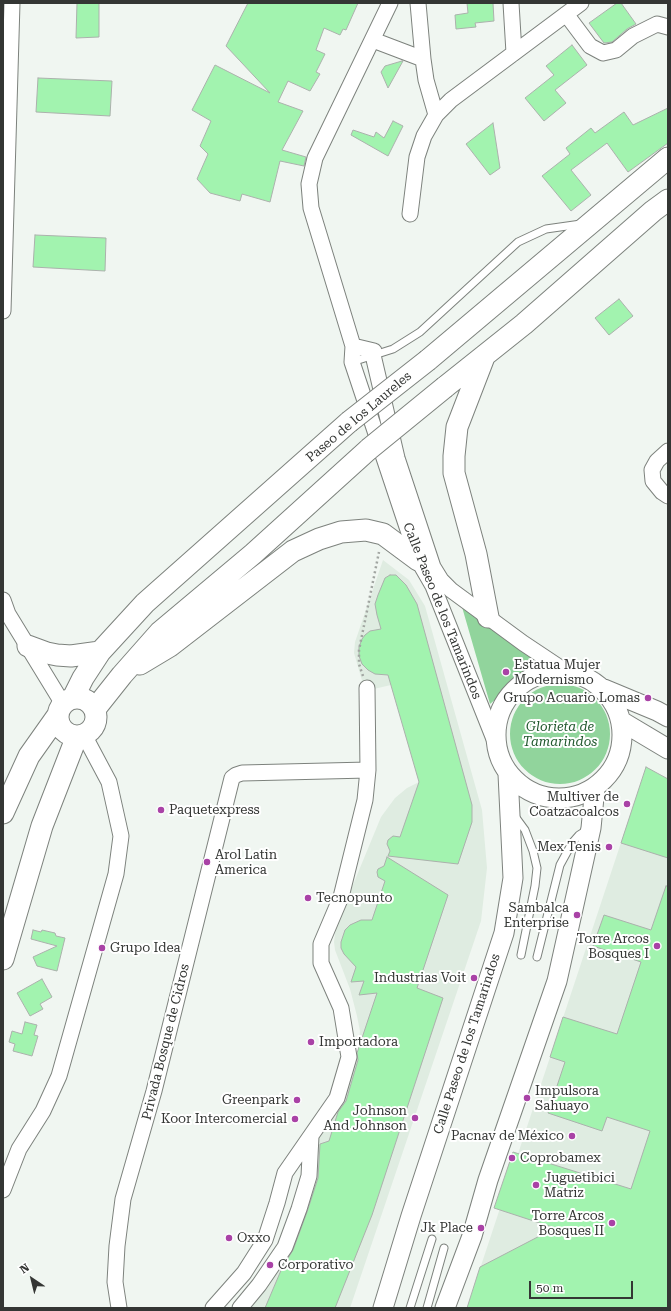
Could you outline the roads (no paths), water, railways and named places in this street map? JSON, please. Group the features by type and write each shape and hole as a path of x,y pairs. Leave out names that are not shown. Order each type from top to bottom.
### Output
{"main road":[{"name":"Paseo de los Laureles","path":"3,813 29,756 100,652 145,603 349,422 428,360 668,158"},
{"path":"95,709 122,675 160,632 252,554 369,449 524,324 660,205 647,200 637,191 631,189"},
{"path":"484,357 457,427 454,473 476,554 488,617"},
{"path":"122,675 170,646 293,551 319,539 341,532 366,530 383,534 418,560"},
{"path":"28,646 57,655 71,656 100,652"},
{"path":"3,959 42,826 80,736 90,731 95,724 97,717 95,709 92,704 84,698 65,705 58,722 65,732 80,736"}],"street":[{"path":"3,312 12,3"},
{"name":"Calle Paseo de los Tamarindos","path":"390,3 315,158 309,184 311,208 353,346 352,362 418,560 433,586 494,739"},
{"path":"418,3 426,80 436,115"},
{"path":"511,3 514,53"},
{"path":"410,214 417,157 424,136 436,115 451,100 581,3"},
{"path":"566,14 590,46 603,53 616,50 633,36 657,24 668,27"},
{"path":"373,40 423,59"},
{"path":"353,346 374,351 373,355"},
{"name":"Calle Paseo de los Tamarindos","path":"373,355 397,458 433,567 441,580 451,590 523,643 565,671"},
{"path":"668,451 657,461 652,470 653,481 662,492 668,496"},
{"path":"3,600 8,614 65,705"},
{"path":"602,688 614,703 621,721 622,740 618,758 609,774 595,787 578,796 559,799 539,796 522,788 508,774 498,757 494,739 499,712 514,689 538,675 565,671 584,677 602,688 668,717"},
{"path":"213,1308 244,1273 265,1240 277,1203 284,1173 338,1098 349,1057 341,1008 321,963 322,944 341,897 365,800 368,770 367,688"},
{"path":"621,721 668,749"},
{"path":"3,1190 19,1149 43,1111 59,1076 116,874 121,836 109,782 80,736"},
{"name":"Privada Bosque de Cidros","path":"119,1308 115,1282 117,1246 123,1199 154,1091 232,778 242,773 368,770"},
{"name":"Calle Paseo de los Tamarindos","path":"382,1308 504,933 513,878 508,774"},
{"path":"446,1308 472,1236 488,1180 557,981 591,828 595,787"},
{"path":"240,1308 259,1285 285,1247 309,1176 311,1136"}],"lane":[{"path":"352,362 393,349 420,332 518,242 546,229 591,223"},
{"path":"509,808 525,830 533,851 537,868 535,886 521,955"},
{"path":"537,957 560,865 572,843 579,835 591,828"},
{"path":"410,1308 432,1239"},
{"path":"427,1308 444,1248"}],"place":[{"name":"Estatua Mujer Modernismo","path":"506,672"},
{"name":"Grupo Acuario Lomas","path":"648,698"},
{"name":"Multiver de Coatzacoalcos","path":"627,804"},
{"name":"Paquetexpress","path":"161,810"},
{"name":"Mex Tenis","path":"609,847"},
{"name":"Arol Latin America","path":"207,862"},
{"name":"Tecnopunto","path":"308,898"},
{"name":"Sambalca Enterprise","path":"577,915"},
{"name":"Torre Arcos Bosques I","path":"657,946"},
{"name":"Grupo Idea","path":"102,948"},
{"name":"Industrias Voit","path":"474,978"},
{"name":"Importadora","path":"311,1042"},
{"name":"Impulsora Sahuayo","path":"527,1098"},
{"name":"Greenpark","path":"297,1100"},
{"name":"Johnson And Johnson","path":"415,1118"},
{"name":"Koor Intercomercial","path":"295,1119"},
{"name":"Pacnav de México","path":"572,1136"},
{"name":"Coprobamex","path":"512,1158"},
{"name":"Juguetibici Matriz","path":"536,1185"},
{"name":"Torre Arcos Bosques II","path":"612,1223"},
{"name":"Jk Place","path":"481,1228"},
{"name":"Oxxo","path":"229,1238"},
{"name":"Corporativo","path":"270,1265"}],"park label":[{"name":"Glorieta de Tamarindos","path":"560,734"}]}
